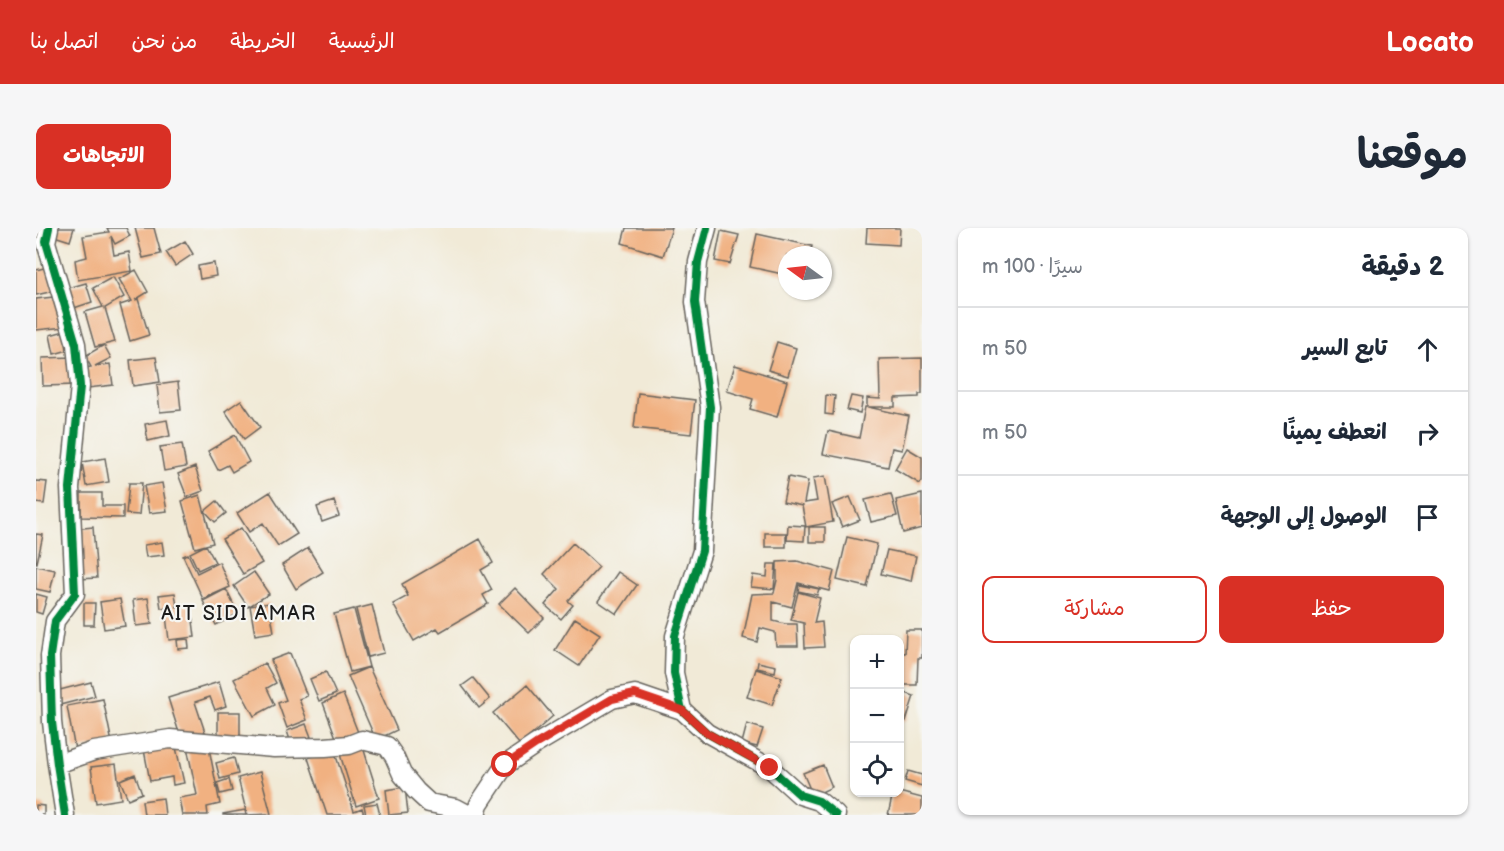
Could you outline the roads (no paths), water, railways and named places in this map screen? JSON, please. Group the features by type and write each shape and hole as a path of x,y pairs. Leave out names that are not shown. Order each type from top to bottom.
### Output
{"street":[{"path":"49,228 46,242 76,344 80,386 70,488 75,594 55,621 50,656 52,722 65,815"},
{"path":"682,710 674,673 675,636 702,550 710,407 695,302 698,262 707,228"},
{"path":"476,815 479,804 505,765 612,699 635,694 682,710 707,733 770,768 800,795 819,801 836,815"},
{"path":"57,764 94,751 170,739 274,748 349,745 362,740 387,746 402,774 429,803 456,808 469,815"}],"district":[{"name":"AIT SIDI AMAR","path":"239,614"}]}
